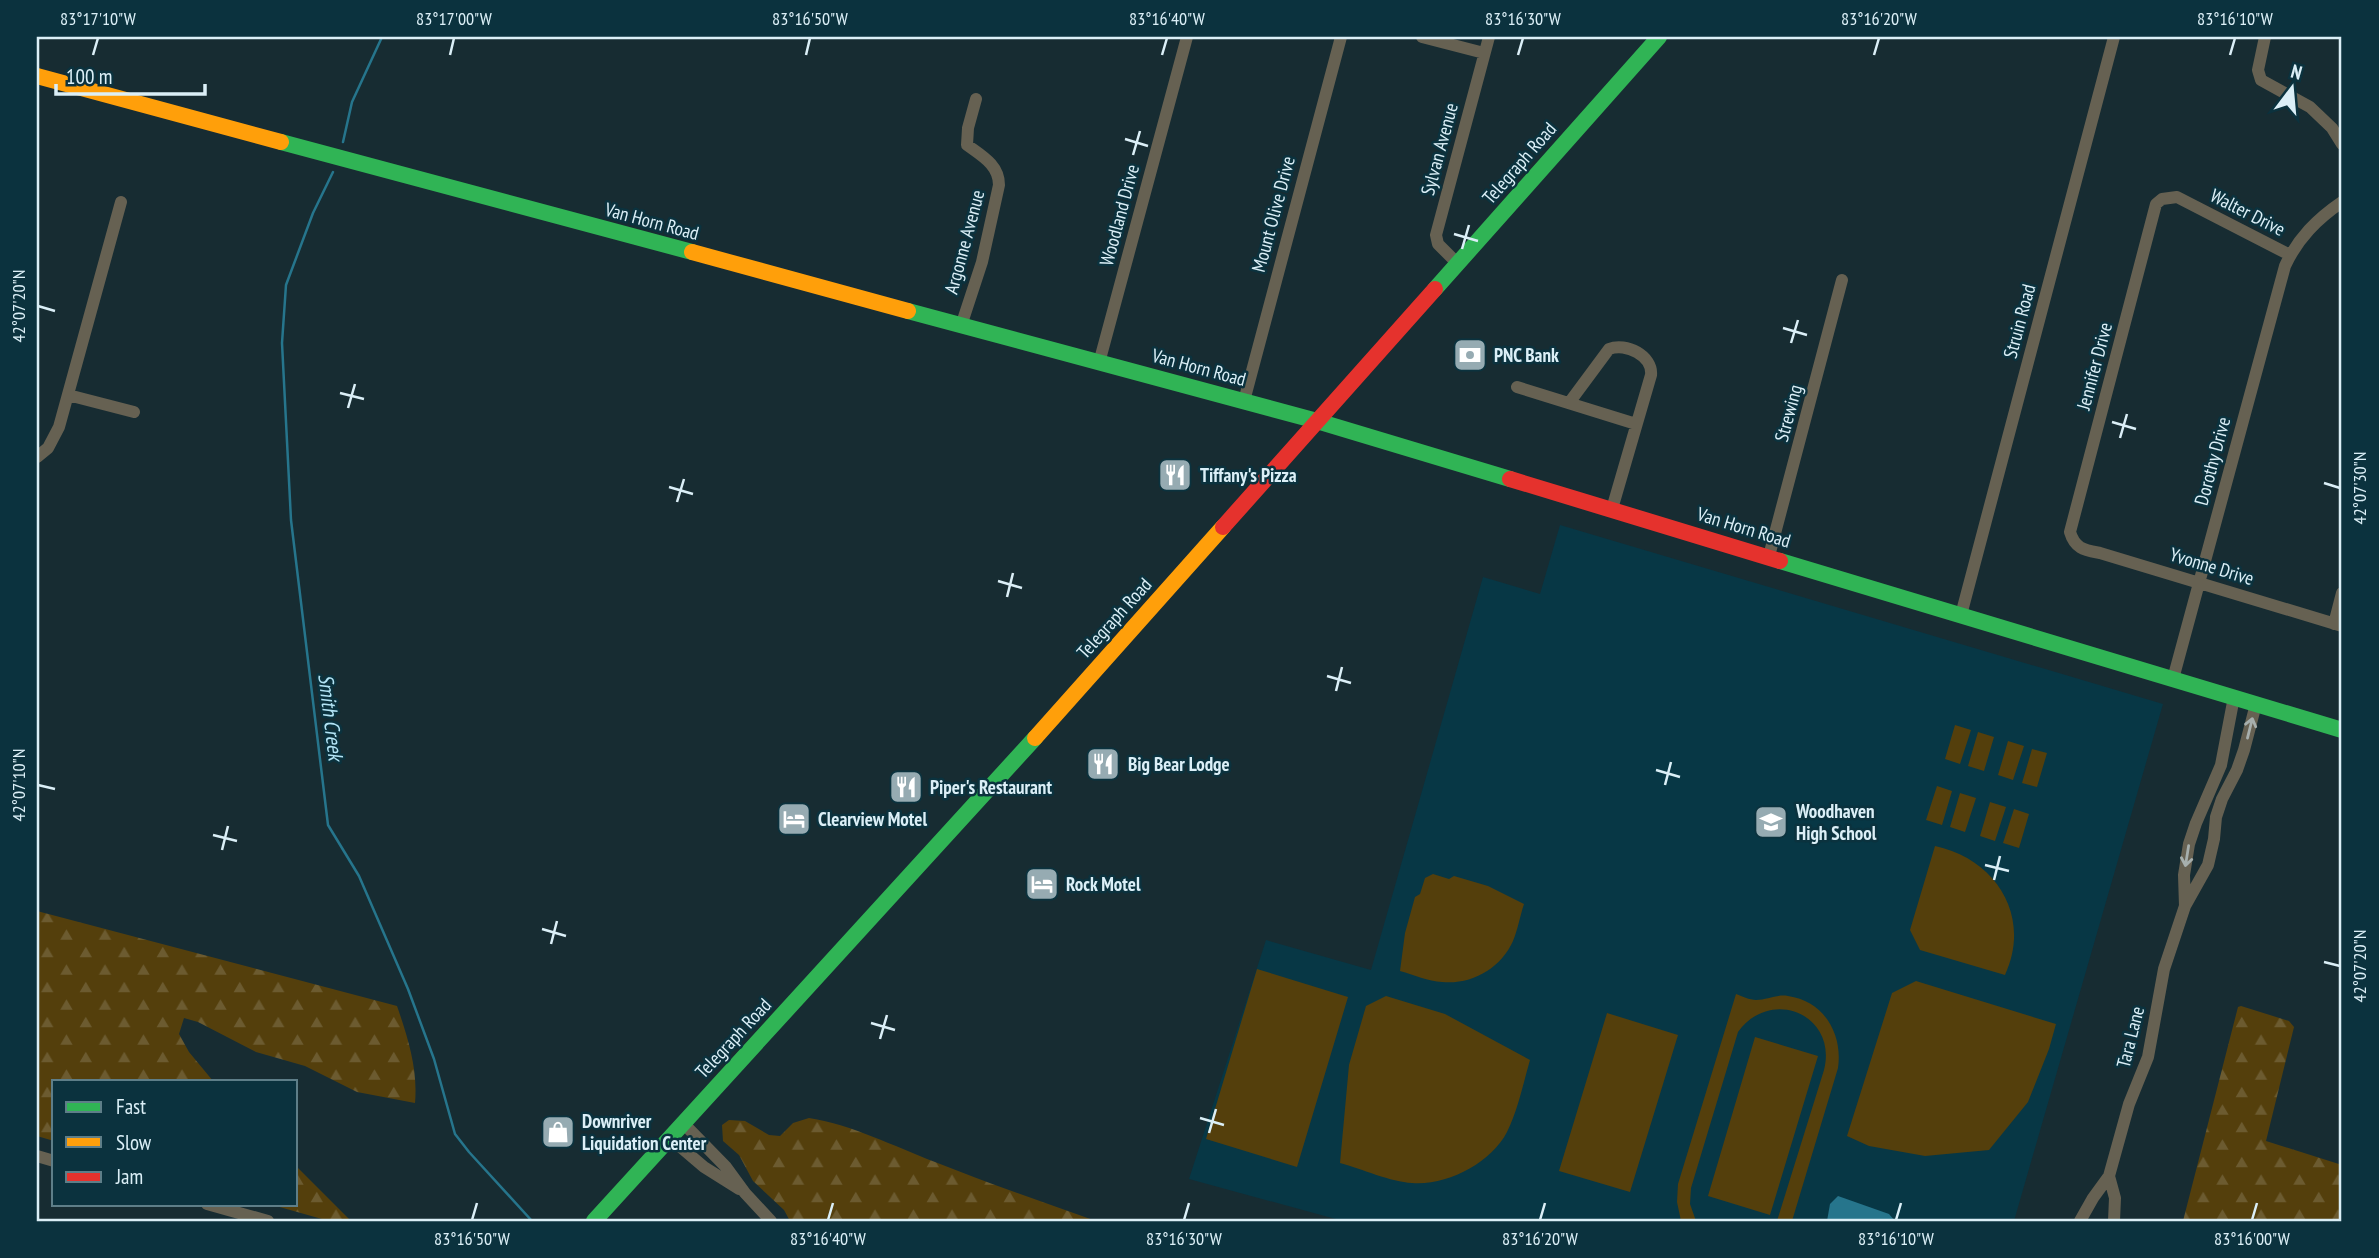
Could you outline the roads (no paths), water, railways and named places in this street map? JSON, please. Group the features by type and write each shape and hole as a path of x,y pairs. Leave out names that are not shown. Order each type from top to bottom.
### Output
{"main road":[{"name":"Telegraph Road","path":"594,1221 1045,727 1659,37"},
{"name":"Van Horn Road","path":"37,75 1317,421 2342,730"}],"street":[{"name":"Woodland Drive","path":"1099,363 1187,37"},
{"name":"Mount Olive Drive","path":"1244,401 1341,37"},
{"path":"1422,37 1484,53"},
{"name":"Sylvan Avenue","path":"1458,264 1438,244 1436,234 1489,37"},
{"name":"Struin Road","path":"1961,615 2115,37"},
{"path":"2265,37 2258,70 2261,80 2310,107 2332,128 2342,144"},
{"name":"Argonne Avenue","path":"961,326 982,262 999,185 999,175 993,165 967,145 968,128 976,99"},
{"name":"Walter Drive","path":"2158,202 2177,197 2290,255 2310,229 2342,202"},
{"path":"37,457 48,448 59,427 121,202"},
{"name":"Jennifer Drive","path":"2072,541 2071,524 2150,231 2153,210 2158,202"},
{"name":"Dorothy Drive","path":"2173,679 2282,276 2290,255"},
{"name":"Strewing","path":"1769,556 1842,280"},
{"path":"1569,403 1606,351 1614,347 1644,356 1651,366 1651,375 1612,509"},
{"path":"1517,387 1636,424"},
{"path":"68,394 134,412"},
{"name":"Yvonne Drive","path":"2072,541 2083,550 2100,552 2338,625"},
{"path":"2338,625 2342,593"},
{"name":"Tara Lane","path":"2185,906 2184,875 2189,844 2221,765 2234,697"},
{"name":"Tara Lane","path":"2080,1221 2109,1176 2129,1104 2148,1057 2164,969 2185,906 2208,865 2222,799 2237,770 2256,704"},
{"path":"2221,765 2237,770"},
{"path":"2196,823 2215,828"},
{"path":"683,1123 726,1167 771,1221"},
{"path":"670,1138 704,1167 745,1193"},
{"name":"Tara Lane","path":"2109,1176 2115,1198 2114,1221"},
{"path":"214,1206 268,1221"}],"waterway":[{"name":"Smith Creek","path":"343,142 352,102 382,37"},
{"name":"Smith Creek","path":"333,172 313,213 286,285 282,343 291,520 328,825 359,876 408,989 434,1059 455,1134 532,1221"}],"place":[{"name":"PNC Bank","path":"1470,355"},
{"name":"Tiffany's Pizza","path":"1175,475"},
{"name":"Big Bear Lodge","path":"1103,764"},
{"name":"Piper's Restaurant","path":"906,787"},
{"name":"Clearview Motel","path":"794,819"},
{"name":"Woodhaven High School","path":"1771,822"},
{"name":"Rock Motel","path":"1042,884"},
{"name":"Downriver Liquidation Center","path":"558,1132"}]}
